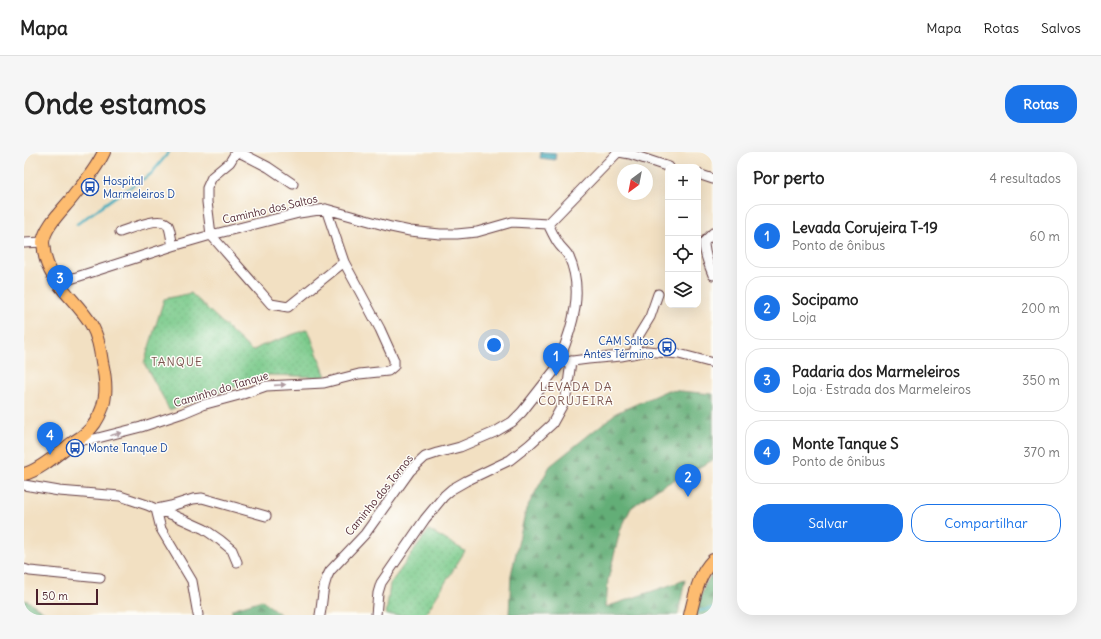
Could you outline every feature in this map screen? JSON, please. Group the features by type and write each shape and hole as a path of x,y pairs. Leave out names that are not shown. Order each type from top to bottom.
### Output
{"main road":[{"path":"24,474 40,466 86,434 101,414 105,401 106,392 104,369 96,334 90,323 58,283 48,266 43,242 53,221 96,167 104,152"},
{"path":"691,611 703,573 713,560"}],"street":[{"path":"236,152 230,162 212,177 207,188 211,235 271,304 288,307 344,262 326,209"},
{"path":"239,152 268,167 293,184"},
{"path":"665,166 630,154 619,152 548,224 558,243 568,255 575,271 576,282 575,312 560,358 566,361 633,354 647,351 678,354 713,363"},
{"path":"701,175 713,179"},
{"name":"Caminho dos Saltos","path":"58,283 211,235 299,213 326,209 391,227 410,231 440,234 477,232 512,222 548,224"},
{"path":"120,232 158,221 165,222 168,226 173,246"},
{"path":"713,233 704,242 705,256 713,275"},
{"path":"24,243 43,242"},
{"name":"Caminho do Tanque","path":"78,440 94,439 141,427 202,405 266,386 324,383 359,374 388,371 393,368 394,360 380,329 344,262"},
{"path":"633,354 639,335 650,317 658,294"},
{"path":"376,615 378,593 381,583 425,519 444,496 452,489 466,481 510,460 530,445 552,424 564,404 568,392 566,361"},
{"name":"Caminho dos Tornos","path":"320,615 326,578 338,562 365,534 410,471 425,457 460,447 495,432 512,422 566,361"},
{"path":"24,485 60,491 120,496 173,514 204,528 232,550 237,562"},
{"path":"156,509 171,506 198,497 266,516"},
{"path":"156,509 161,529 192,581 198,615"},
{"path":"24,569 30,571 100,578"}],"green space":[{"path":"191,293 252,351 261,346 308,329 326,377 269,375 169,410 144,363 164,299"},
{"path":"668,390 713,394 713,460 655,490 631,508 620,531 608,580 606,607 685,580 678,615 509,615 511,575 526,509 550,466 616,413"},
{"path":"429,530 465,551 425,615 386,615 390,584"},
{"path":"713,572 713,615 695,615 704,587"},
{"path":"24,600 28,601 49,615 24,615"},
{"path":"262,600 281,615 232,615 232,609"}],"water":[{"path":"541,152 556,153 555,160 540,158"}],"waterway":[{"path":"77,224 151,174 169,152"},
{"path":"695,612 713,608"}],"place":[{"name":"Hospital Marmeleiros D","path":"90,187"},
{"name":"Padaria dos Marmeleiros","path":"60,298"},
{"name":"CAM Saltos Antes Término","path":"667,347"},
{"name":"Levada Corujeira T-19","path":"556,376"},
{"name":"Monte Tanque D","path":"75,448"},
{"name":"Monte Tanque S","path":"50,455"},
{"name":"Socipamo","path":"688,497"}],"district":[{"name":"TANQUE","path":"177,361"},
{"name":"LEVADA DA CORUJEIRA","path":"576,393"}]}
